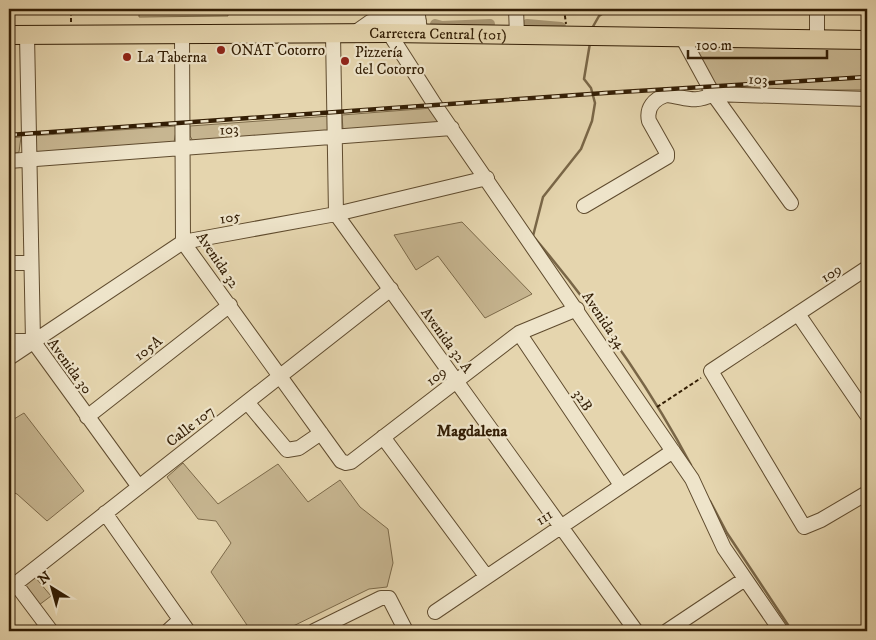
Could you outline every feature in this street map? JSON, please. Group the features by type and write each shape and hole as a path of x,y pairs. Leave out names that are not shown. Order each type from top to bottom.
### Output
{"main road":[{"name":"Carretera Central (101)","path":"9,34 389,33 419,21 518,35 867,40"}],"street":[{"path":"516,9 518,35"},
{"path":"817,9 817,40"},
{"path":"353,34 363,25 370,22 419,21"},
{"name":"Avenida 34","path":"389,33 692,479 724,548 780,631"},
{"name":"Avenida 32","path":"182,34 183,242 341,461 346,464"},
{"path":"333,34 336,214"},
{"name":"Avenida 30","path":"27,35 33,341 139,487"},
{"path":"682,37 713,94 791,202"},
{"name":"103","path":"584,206 667,157 649,121 648,115 654,102 666,95 694,101 702,100 713,94 867,99"},
{"name":"103","path":"9,161 452,128"},
{"name":"105","path":"9,358 183,242 336,214 487,178"},
{"name":"Avenida 32 A","path":"336,214 636,631"},
{"path":"9,263 30,263"},
{"name":"109","path":"712,371 867,268"},
{"name":"Calle 107","path":"12,586 391,289"},
{"name":"105A","path":"87,417 230,305"},
{"name":"109","path":"346,464 519,333 576,309"},
{"path":"798,314 867,415"},
{"name":"32B","path":"519,333 621,485"},
{"path":"9,341 33,341"},
{"path":"712,371 804,527 821,520 867,493"},
{"path":"247,402 287,450 299,448 321,433"},
{"path":"384,437 486,576"},
{"name":"111","path":"435,612 673,451"},
{"path":"105,514 184,626 168,631"},
{"path":"666,631 745,579"},
{"path":"12,586 51,631"},
{"path":"314,631 381,598 389,598 406,631"}],"path":[{"path":"662,404 712,371"}],"shaded area":[{"path":"139,9 228,9 228,16 139,17"},
{"path":"695,46 867,48 867,90 793,90 717,85 710,77"},
{"path":"432,108 439,123 343,130 342,115"},
{"path":"329,116 328,132 193,141 190,136 190,126"},
{"path":"177,126 174,142 39,152 35,151 31,136"},
{"path":"21,137 19,152 9,155 9,138"},
{"path":"462,222 532,294 485,318 438,256 416,270 394,235"},
{"path":"24,413 84,491 47,521 17,494 9,491 9,422"},
{"path":"183,463 218,504 278,464 308,502 340,480 360,507 388,529 393,563 387,587 369,589 283,631 251,631 211,572 231,543 216,521 198,519 167,477"},
{"path":"35,577 51,596 39,605 24,585"}],"waterway":[{"path":"591,30 599,16 609,9"},
{"path":"435,24 442,26 490,24"},
{"path":"527,24 561,27"},
{"path":"590,43 584,79 591,88 595,103 592,121 581,149 543,197 533,236 577,290 618,346 638,375 691,465"},
{"path":"710,501 727,533 792,631"}],"railway":[{"path":"9,135 605,93 867,77"}],"place":[{"name":"ONAT Cotorro","path":"221,50"},
{"name":"La Taberna","path":"127,57"},
{"name":"Pizzería del Cotorro","path":"345,61"}],"district":[{"name":"Magdalena","path":"472,430"}]}
